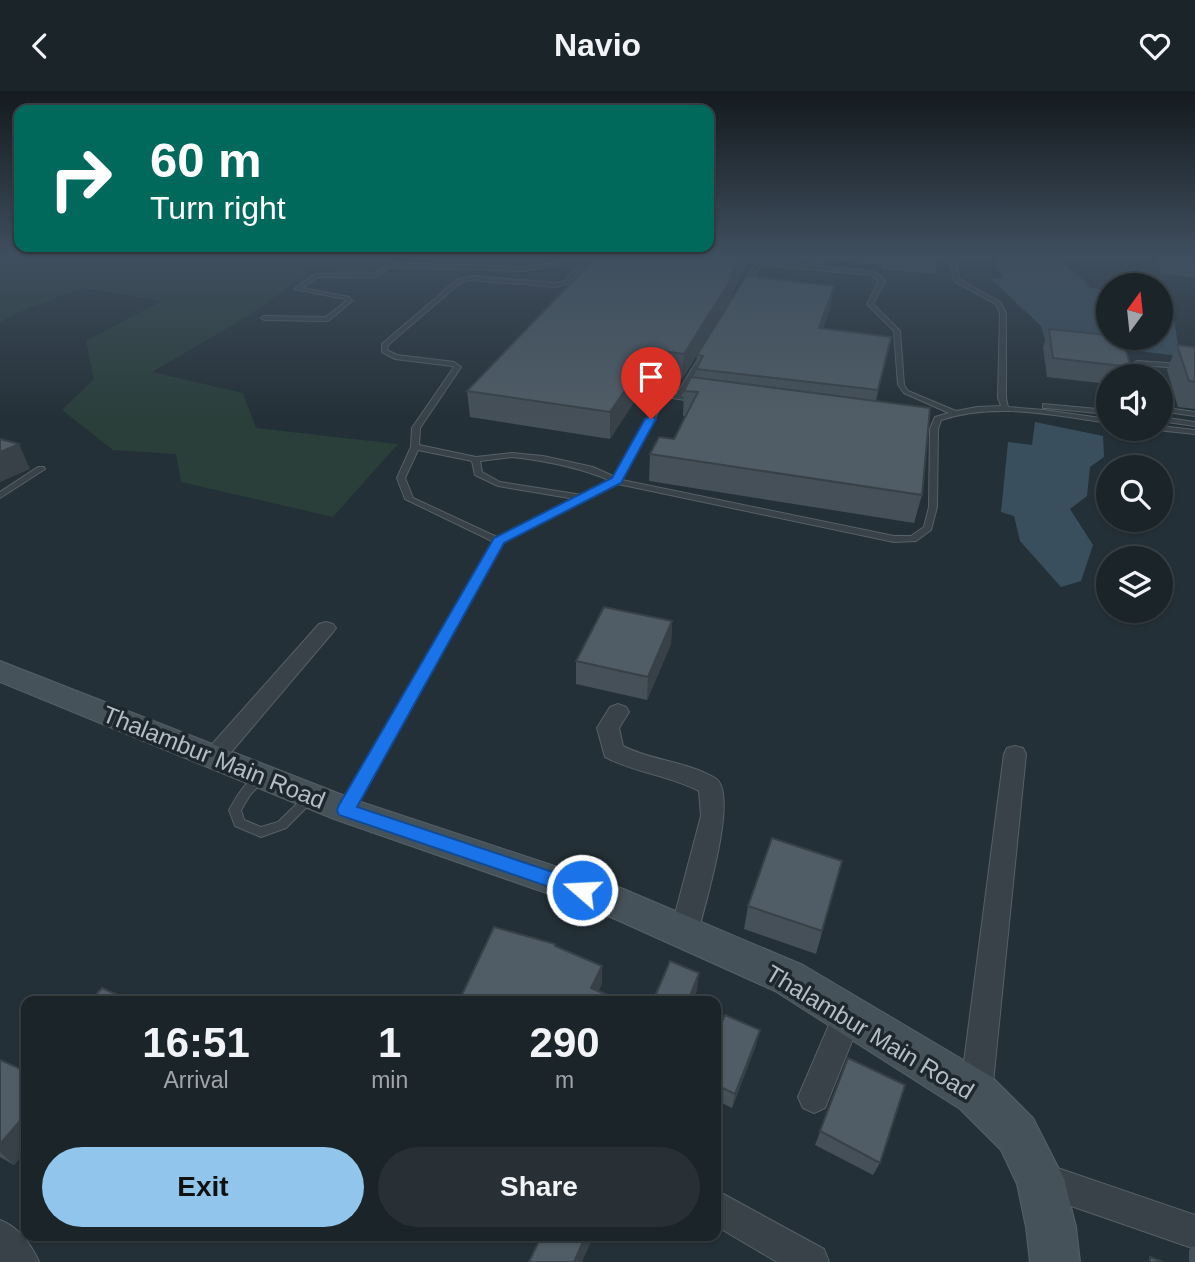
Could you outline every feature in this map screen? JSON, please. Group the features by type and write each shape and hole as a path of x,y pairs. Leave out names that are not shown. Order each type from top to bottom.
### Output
{"street":[{"path":"214,757 326,628"},
{"name":"Thalambur Main Road","path":"0,671 329,803 608,899 789,978 976,1093 1017,1134 1040,1179 1051,1227 1055,1262"},
{"path":"618,712 608,728 613,751 634,762 684,773 710,786 713,816 684,933"},
{"path":"976,1093 1015,754"},
{"path":"814,1097 848,1014"},
{"path":"1040,1179 1195,1232"},
{"path":"721,1210 811,1262"},
{"path":"0,1237 21,1262"}],"lane":[{"path":"264,318 313,321 328,319 338,311"},
{"path":"424,311 385,344 384,351 395,357 454,364 458,367 421,417 416,428 415,447 401,478 409,499 499,541"},
{"path":"877,311 898,331 901,385 906,393 953,412"},
{"path":"1002,311 1002,398 1005,410"},
{"path":"678,397 705,352"},
{"path":"1173,365 1195,367"},
{"path":"262,776 246,792 235,810 239,823 261,832 329,803 499,541 617,481 664,395 705,401"},
{"path":"1005,410 1031,405 1096,410"},
{"path":"415,447 476,459 512,455 543,458 590,468 617,481 894,540 913,539 928,528 933,507 934,429 938,419 953,412 1005,410 1096,420"},
{"path":"1173,411 1195,414"},
{"path":"1173,421 1195,424"},
{"path":"920,427 934,429"},
{"path":"1173,429 1195,432"},
{"path":"476,459 478,473 498,484 583,498"},
{"path":"0,496 41,469"}],"green space":[{"path":"0,311 23,311 14,314 0,323"},
{"path":"144,311 256,311 152,372 243,393 256,428 398,444 333,517 181,482 176,454 113,450 62,410 94,379 86,341"}],"water":[{"path":"1025,311 1096,311 1096,346 1045,340 1041,326"},
{"path":"1173,315 1180,356 1129,350 1173,350"},
{"path":"1035,422 1096,435 1096,441 1103,441 1104,455 1096,455 1096,463 1090,467 1087,496 1070,509 1093,545 1081,581 1061,587 1020,541 1014,516 1001,512 1008,442 1032,445"}],"building":[{"path":"544,311 711,311 684,354 653,350 610,412 467,391"},
{"path":"725,311 825,311 819,328 891,337 878,390 696,369 703,356 697,355"},
{"path":"1049,329 1096,334 1096,350 1126,350 1130,364 1105,364 1053,358"},
{"path":"1177,345 1195,347 1195,382 1189,381"},
{"path":"691,377 930,408 922,495 650,454 659,437 674,439 698,392 684,391"},
{"path":"0,439 19,444 0,452"},
{"path":"604,607 672,621 648,677 576,661"},
{"path":"772,838 842,861 822,931 748,906"},
{"path":"494,927 555,944 602,966 591,988 609,996 461,996"},
{"path":"670,961 699,973 690,996 655,996"},
{"path":"102,988 120,996 95,996"},
{"path":"725,1015 760,1030 735,1094 721,1087 721,1024"},
{"path":"848,1058 905,1085 880,1163 820,1131"},
{"path":"0,1060 21,1069 21,1120 0,1144"},
{"path":"539,1241 583,1241 574,1262 529,1262"},
{"path":"1150,1257 1163,1262 1150,1262"}],"route":[{"path":"582,890 346,810 499,541 617,481 651,419"}]}
